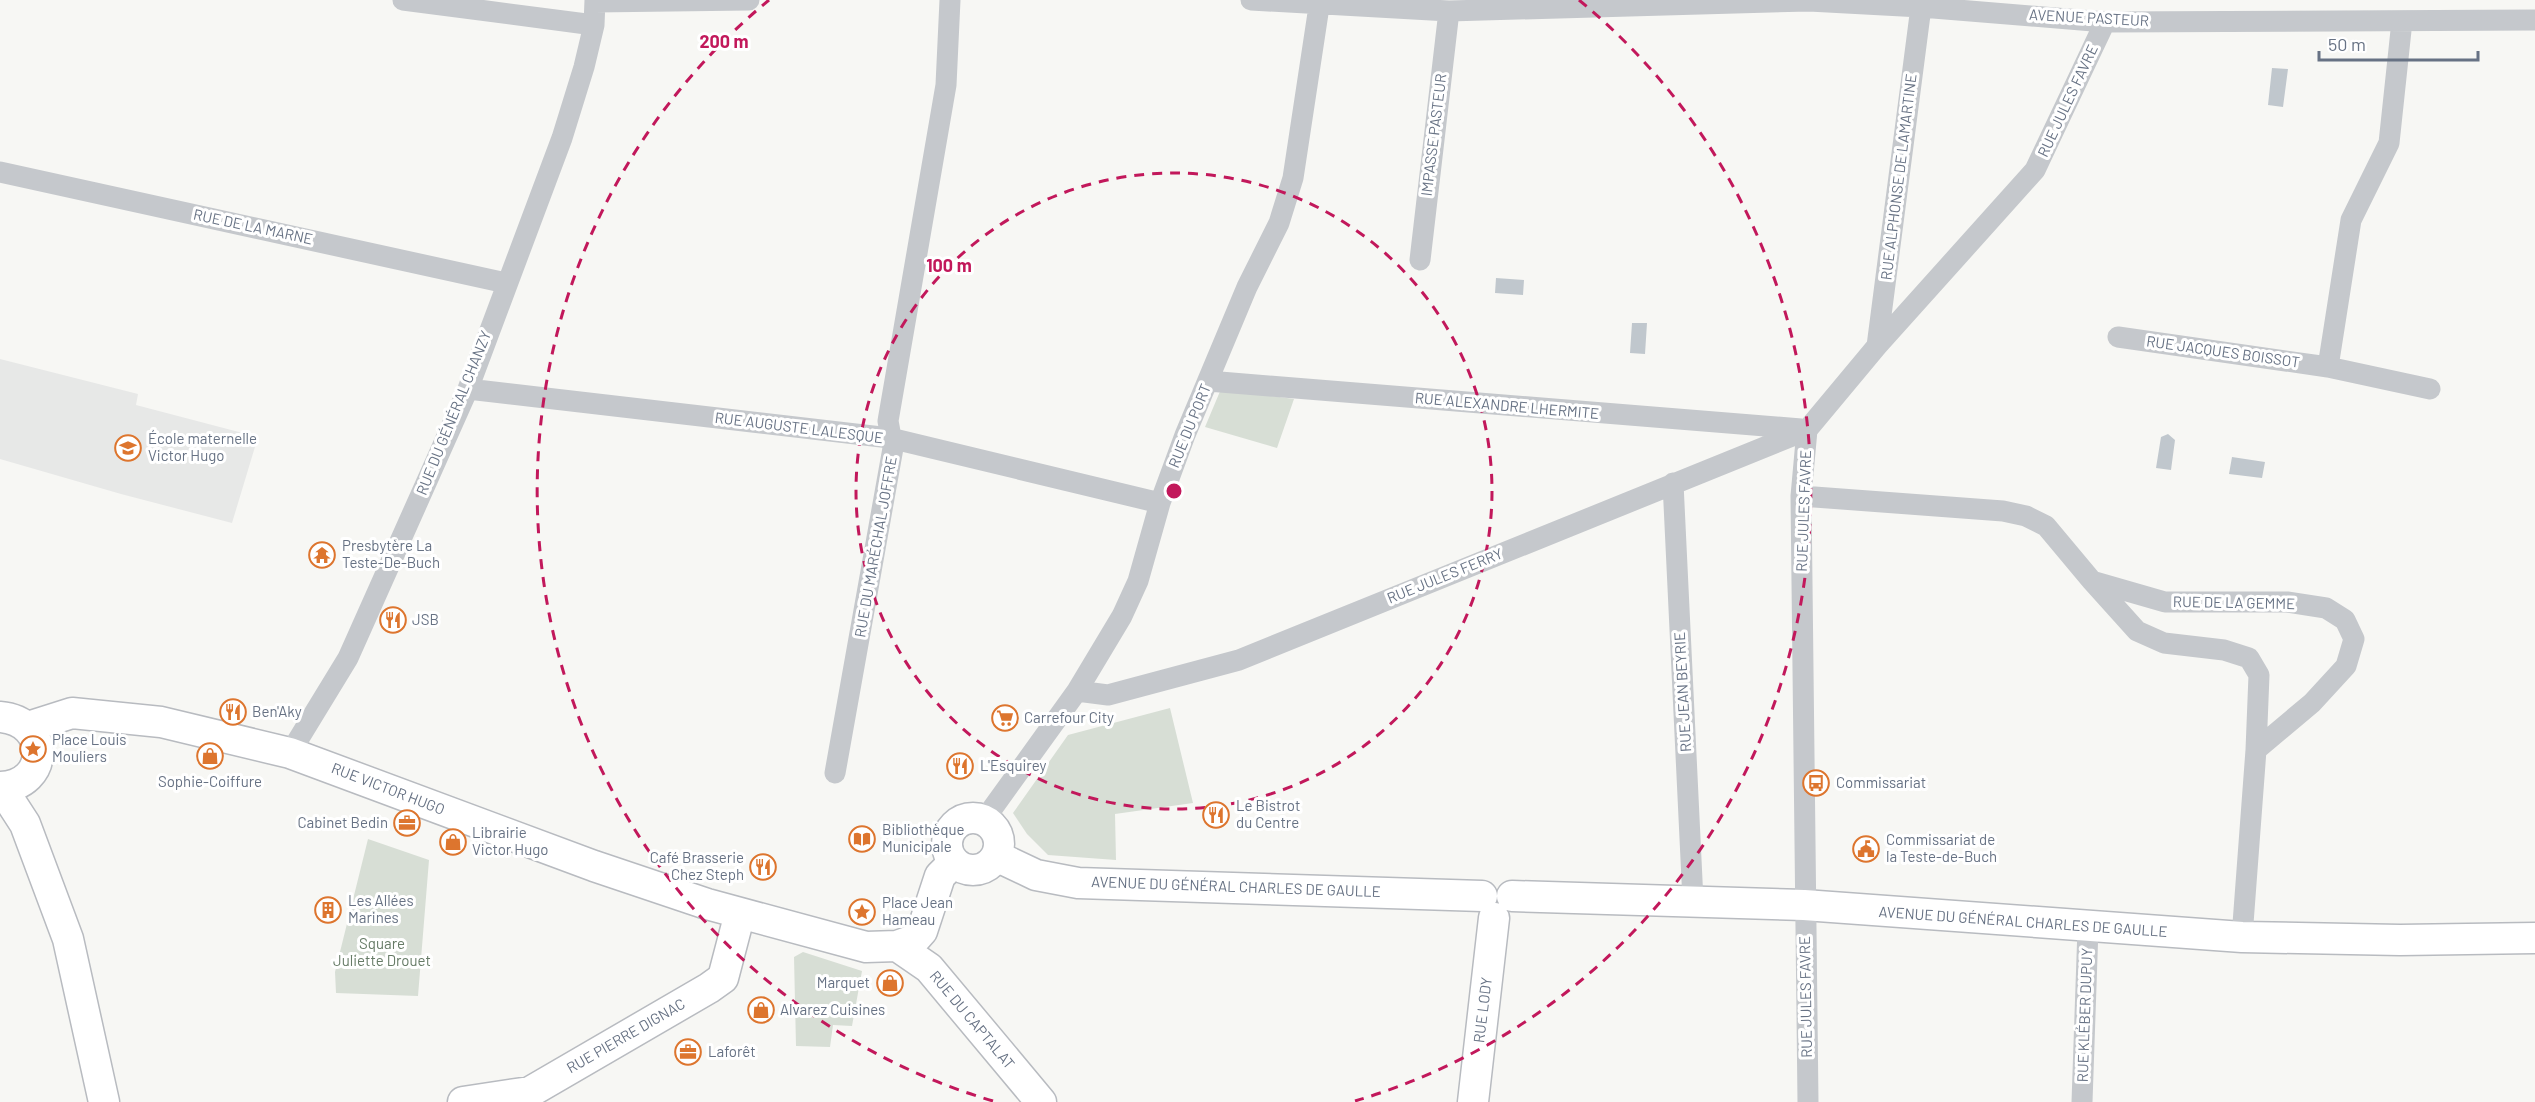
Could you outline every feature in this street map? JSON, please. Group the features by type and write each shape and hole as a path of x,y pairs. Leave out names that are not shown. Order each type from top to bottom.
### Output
{"street":[{"path":"403,0 594,25"},
{"path":"595,1 749,0"},
{"name":"RUE DU MARÉCHAL JOFFRE","path":"835,773 893,448 888,421 946,85 950,0"},
{"name":"AVENUE PASTEUR","path":"1251,0 1449,11 1809,1 1922,7 2105,22 2535,20"},
{"name":"RUE DU GÉNÉRAL CHANZY","path":"290,753 348,658 468,389 562,138 594,25 595,1"},
{"name":"RUE DU PORT","path":"984,820 1077,691 1122,616 1138,581 1160,503 1208,381 1247,287 1279,223 1293,178 1320,3"},
{"name":"RUE ALPHONSE DE LAMARTINE","path":"1877,346 1922,7"},
{"name":"IMPASSE PASTEUR","path":"1419,260 1449,11"},
{"path":"2328,367 2351,220 2390,143 2402,21"},
{"name":"RUE JULES FAVRE","path":"1808,1102 1804,905 1802,496 1807,430 1877,346 2036,170 2105,22"},
{"name":"RUE DE LA MARNE","path":"0,172 506,283"},
{"name":"RUE JACQUES BOISSOT","path":"2118,337 2328,367 2430,389"},
{"name":"RUE ALEXANDRE LHERMITE","path":"1208,381 1807,430"},
{"name":"RUE AUGUSTE LALESQUE","path":"468,389 890,438 1160,503"},
{"name":"RUE JULES FERRY","path":"1077,691 1107,695 1239,660 1807,430"},
{"name":"RUE JEAN BEYRIE","path":"1673,483 1693,901"},
{"path":"1802,496 2003,511 2026,516 2046,526 2138,631 2164,643 2224,650 2249,658 2259,675 2256,750 2242,937"},
{"name":"RUE DE LA GEMME","path":"2092,581 2165,602 2287,602 2326,608 2345,620 2354,639 2346,666 2312,703 2256,750"},
{"name":"RUE VICTOR HUGO","path":"28,727 72,713 161,722 290,753 594,866 740,913"},
{"path":"0,717 15,719 28,727 37,743 36,765 22,782 0,787 25,824 69,939 104,1102"},
{"path":"976,818 984,820 991,825 999,840 996,856 991,863 976,870 961,867 951,850 950,831 961,820 976,818"},
{"path":"740,913 866,947 897,946 920,899 930,864 951,850"},
{"name":"AVENUE DU GÉNÉRAL CHARLES DE GAULLE","path":"996,856 1036,875 1078,883 1496,903 1693,901 1804,905 2088,928 2242,937 2400,940 2535,938"},
{"name":"RUE LODY","path":"1473,1102 1496,903"},
{"name":"RUE PIERRE DIGNAC","path":"463,1102 530,1097 723,978 740,913"},
{"name":"RUE KLÉBER DUPUY","path":"2082,1102 2088,928"},
{"name":"RUE DU CAPTALAT","path":"897,946 929,969 1041,1102"}],"shaded area":[{"path":"2272,68 2288,69 2283,107 2268,105"},
{"path":"1496,278 1524,280 1523,295 1495,293"},
{"path":"1632,323 1647,323 1645,354 1630,353"},
{"name":"École maternelle Victor Hugo","path":"0,359 138,394 136,405 258,437 232,523 0,459"},
{"path":"2168,434 2175,440 2171,470 2156,468 2161,437"},
{"path":"2232,457 2265,462 2262,478 2229,474"}],"green space":[{"path":"1221,389 1294,399 1277,448 1205,427"},
{"path":"1170,708 1193,803 1115,814 1116,860 1048,855 1027,834 1013,813 1068,735"},
{"name":"Square Juliette Drouet","path":"368,839 429,860 418,996 336,993 335,972"},
{"path":"803,952 862,971 852,1026 833,1025 830,1047 796,1046 794,957"}],"place":[{"name":"École maternelle Victor Hugo","path":"128,448"},
{"name":"Presbytère La Teste-De-Buch","path":"322,555"},
{"name":"JSB","path":"393,620"},
{"name":"Ben'Aky","path":"233,712"},
{"name":"Carrefour City","path":"1005,718"},
{"name":"Place Louis Mouliers","path":"33,749"},
{"name":"Sophie-Coiffure","path":"210,756"},
{"name":"L'Esquirey","path":"960,766"},
{"name":"Commissariat","path":"1816,783"},
{"name":"Le Bistrot du Centre","path":"1216,815"},
{"name":"Cabinet Bedin","path":"407,823"},
{"name":"Bibliothèque Municipale","path":"862,839"},
{"name":"Librairie Victor Hugo","path":"453,842"},
{"name":"Commissariat de la Teste-de-Buch","path":"1866,849"},
{"name":"Café Brasserie Chez Steph","path":"763,867"},
{"name":"Les Allées Marines","path":"328,910"},
{"name":"Place Jean Hameau","path":"862,912"},
{"name":"Marquet","path":"890,983"},
{"name":"Alvarez Cuisines","path":"761,1010"},
{"name":"Laforêt","path":"688,1052"}]}
